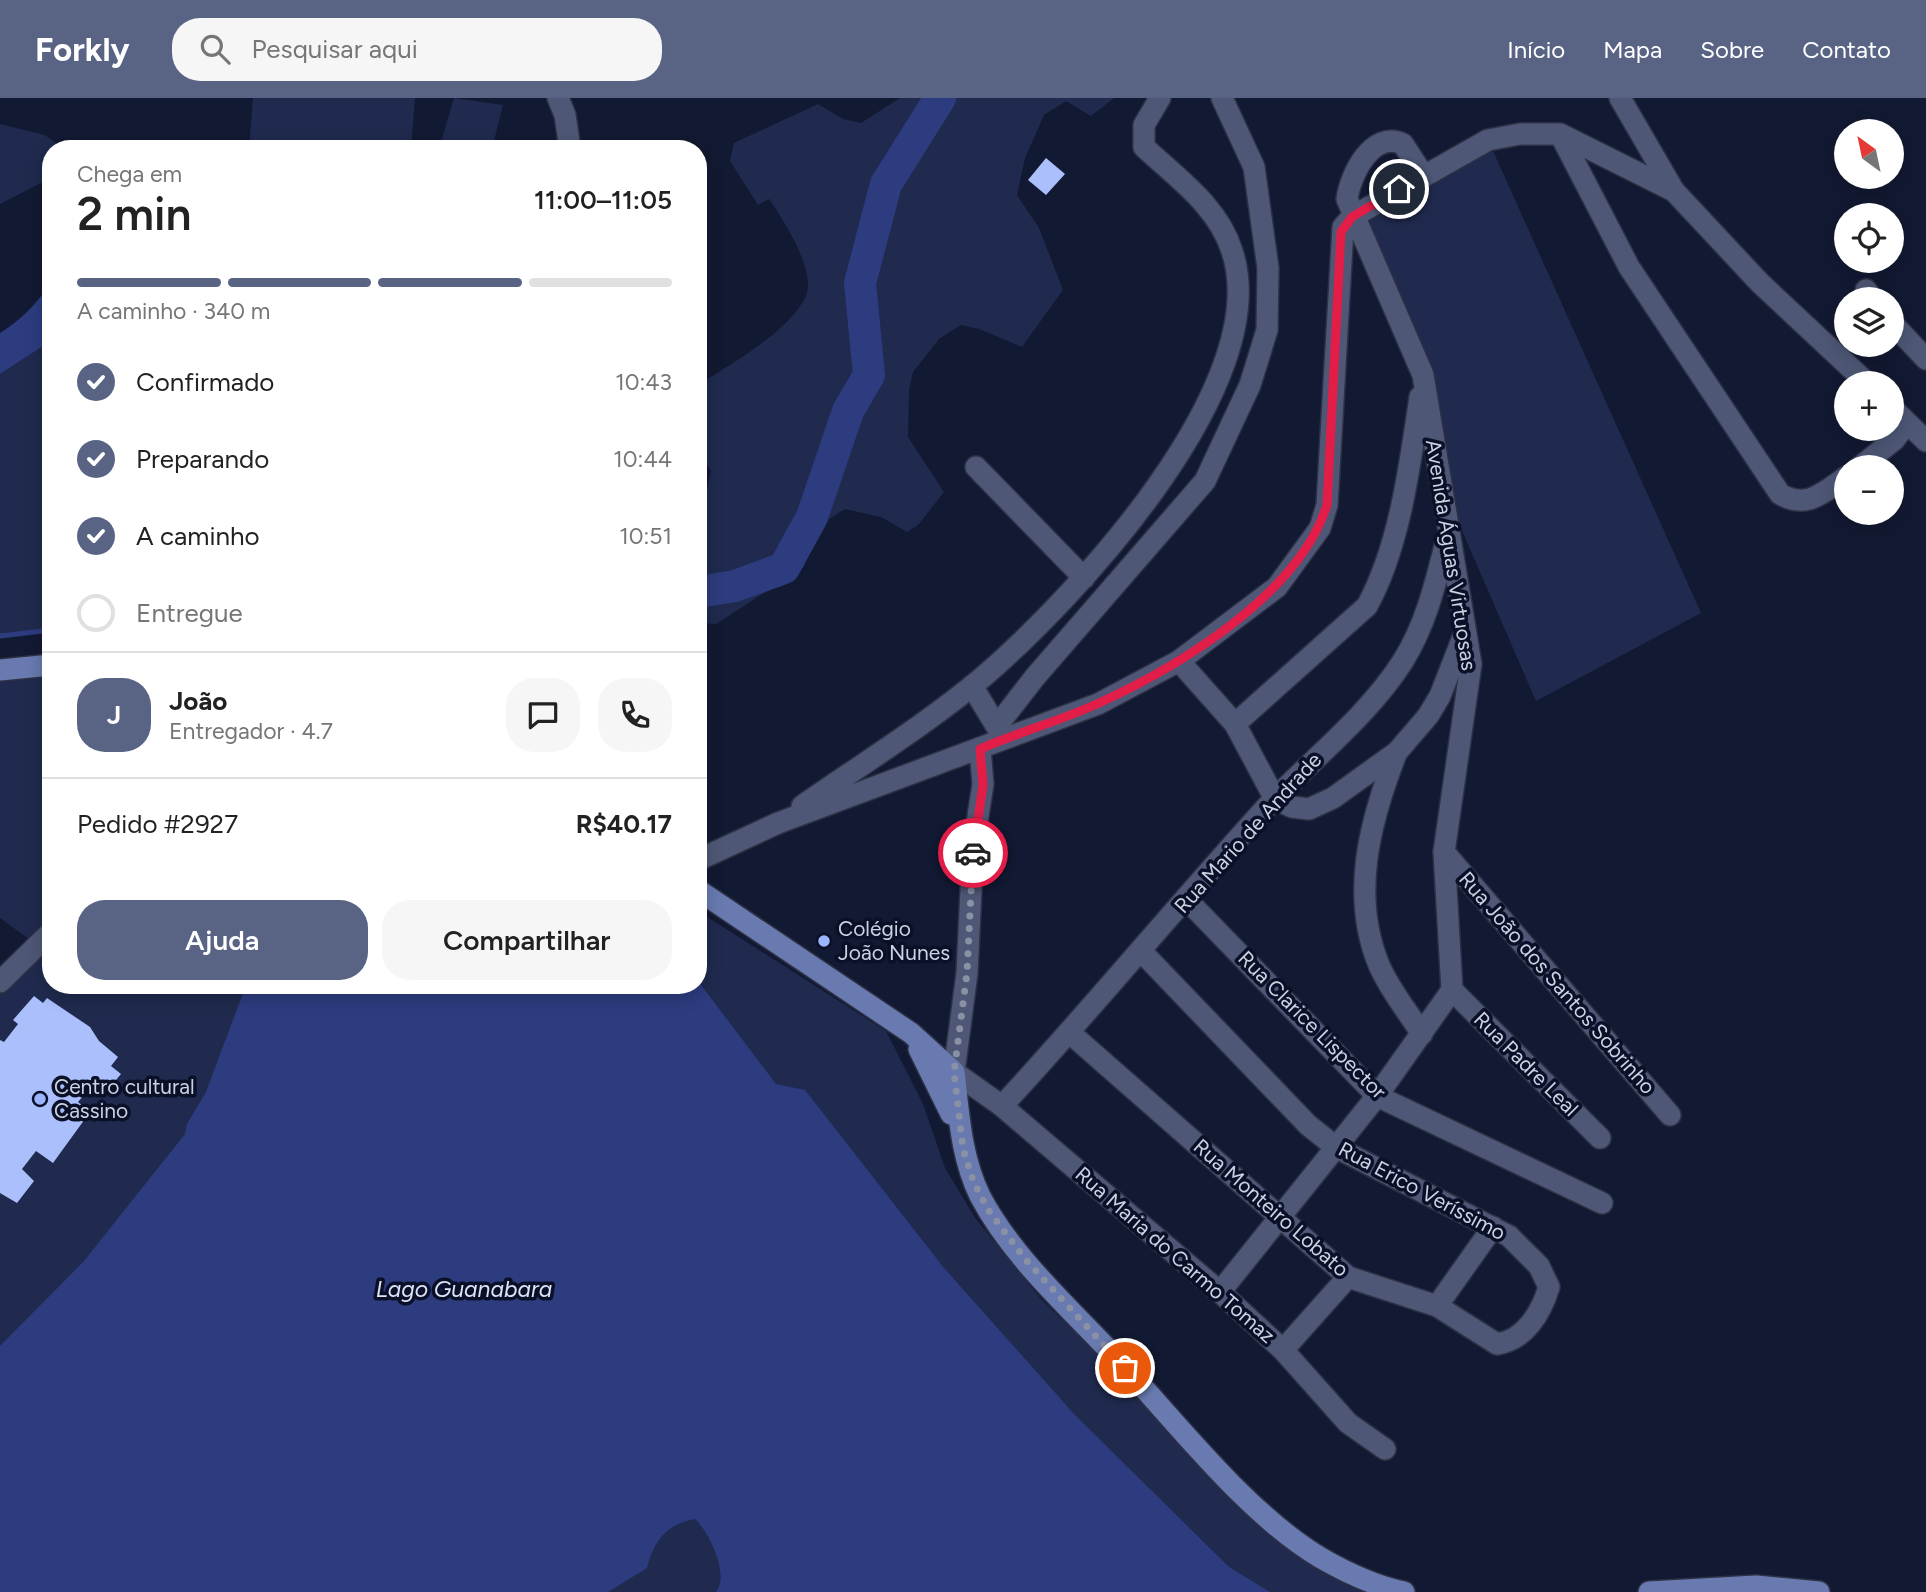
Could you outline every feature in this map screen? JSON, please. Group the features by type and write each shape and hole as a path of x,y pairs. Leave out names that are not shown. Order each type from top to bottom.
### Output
{"main road":[{"path":"0,670 42,666"},
{"path":"707,896 911,1033 954,1072 963,1149"},
{"path":"911,1033 942,1091 974,1183 989,1211 1026,1260 1250,1502 1320,1557 1378,1586 1404,1592"},
{"path":"1649,1592 1756,1586 1819,1592"}],"street":[{"path":"558,98 565,115 569,140"},
{"path":"778,823 972,686 1084,578 1140,510 1186,444 1215,382 1238,323 1241,299 1233,252 1222,226 1208,207 1144,148 1144,125 1160,98"},
{"path":"707,856 778,823 980,749 1000,732 1035,677 1205,481 1250,385 1267,330 1268,268 1254,167 1222,98"},
{"path":"1620,98 1674,191 1760,283 1854,371"},
{"path":"1000,732 1098,704 1179,661 1277,587 1320,528 1327,505 1341,232 1352,217 1488,140 1520,134 1560,134 1674,191"},
{"path":"1560,134 1629,267 1780,494 1803,502 1817,498 1834,486"},
{"path":"1352,217 1346,199 1349,183 1359,162 1376,147 1392,141 1404,144 1423,175"},
{"name":"Avenida Águas Virtuosas","path":"1352,217 1423,375 1465,631 1470,681 1444,852 1452,990"},
{"path":"1904,336 1926,359"},
{"path":"1235,724 1350,623 1367,606 1380,582 1409,468 1423,375"},
{"path":"1904,420 1926,441"},
{"path":"1875,455 1894,440 1907,423"},
{"path":"976,467 1084,578"},
{"name":"Rua Mario de Andrade","path":"1002,1107 1275,799 1375,698 1401,663 1421,629 1431,604 1448,533"},
{"path":"1179,661 1235,724 1275,799 1298,808 1321,804 1397,752 1428,716 1440,696 1465,631"},
{"path":"972,686 1000,732"},
{"path":"954,1072 967,973 973,848 983,785 980,749"},
{"path":"1397,752 1368,840 1365,898 1368,932 1379,967 1422,1034"},
{"name":"Rua João dos Santos Sobrinho","path":"1444,852 1670,1115"},
{"name":"Rua Clarice Lispector","path":"1187,900 1377,1096 1602,1203"},
{"path":"0,982 42,941"},
{"name":"Rua Erico Veríssimo","path":"1141,951 1299,1116 1336,1148 1493,1227 1524,1248 1545,1275 1549,1287 1527,1330 1517,1338 1497,1344"},
{"path":"1220,1292 1377,1096 1452,990"},
{"name":"Rua Padre Leal","path":"1452,990 1600,1138"},
{"name":"Rua Monteiro Lobato","path":"1070,1033 1348,1277 1437,1306 1497,1344"},
{"name":"Rua Maria do Carmo Tomaz","path":"954,1072 1002,1107 1220,1292 1283,1350 1348,1423 1385,1450"},
{"path":"1437,1306 1493,1227"},
{"path":"1283,1350 1348,1277"}],"shaded area":[{"path":"253,98 415,98 412,140 250,140"},
{"path":"454,98 503,105 494,140 442,140"},
{"path":"900,98 1114,98 1091,116 1066,101 1044,115 1025,158 1017,195 1039,228 1063,290 1022,347 979,329 961,325 939,339 913,372 909,390 908,437 944,492 918,525 907,532 881,517 845,509 812,530 804,567 716,624 707,624 707,489 711,471 707,465 707,379 783,326 806,296 808,281 798,249 775,208 769,199 758,205 730,161 734,143 818,104 843,119 861,123"},
{"path":"0,124 45,135 52,140 42,140 42,183 0,204"},
{"path":"1489,142 1701,613 1536,701 1453,510 1434,382 1356,218"},
{"path":"42,347 42,631 0,636 0,374"},
{"name":"Lago Guanabara","path":"42,673 42,994 707,994 707,917 886,1031 923,1104 945,1168 976,1219 1041,1299 1250,1502 1288,1533 1404,1592 0,1592 0,982 37,945 0,918 0,676"}],"water":[{"path":"42,294 42,347 0,374 0,333"},
{"name":"Lago Guanabara","path":"707,993 776,1084 805,1090 944,1268 1075,1415 1229,1567 1270,1592 716,1592 721,1575 716,1554 695,1519 669,1529 654,1549 647,1568 608,1592 0,1592 0,1346 84,1261 185,1134 187,1124 206,1092 243,994"}],"building":[{"path":"1046,158 1065,174 1046,195 1028,180"},
{"name":"Centro cultural Cassino","path":"34,996 43,1003 47,998 90,1027 99,1041 118,1057 111,1066 121,1074 102,1097 90,1088 78,1102 90,1112 53,1163 36,1151 22,1169 34,1181 17,1203 0,1193 0,1040 4,1042 18,1024 13,1020"}],"waterway":[{"path":"707,591 735,586 784,568 812,517 848,411 869,375 860,283 886,184 940,98"},
{"path":"0,636 42,631"}],"way so far":[{"path":"973,853 967,973 954,1072 963,1149 974,1183 989,1211 1026,1260 1125,1368"}],"place":[{"name":"Colégio João Nunes","path":"824,941"},
{"name":"Centro cultural Cassino","path":"40,1099"}],"route":[{"path":"973,853 983,785 980,749 1098,704 1179,661 1277,587 1320,528 1327,505 1341,232 1352,217 1399,189"}]}
